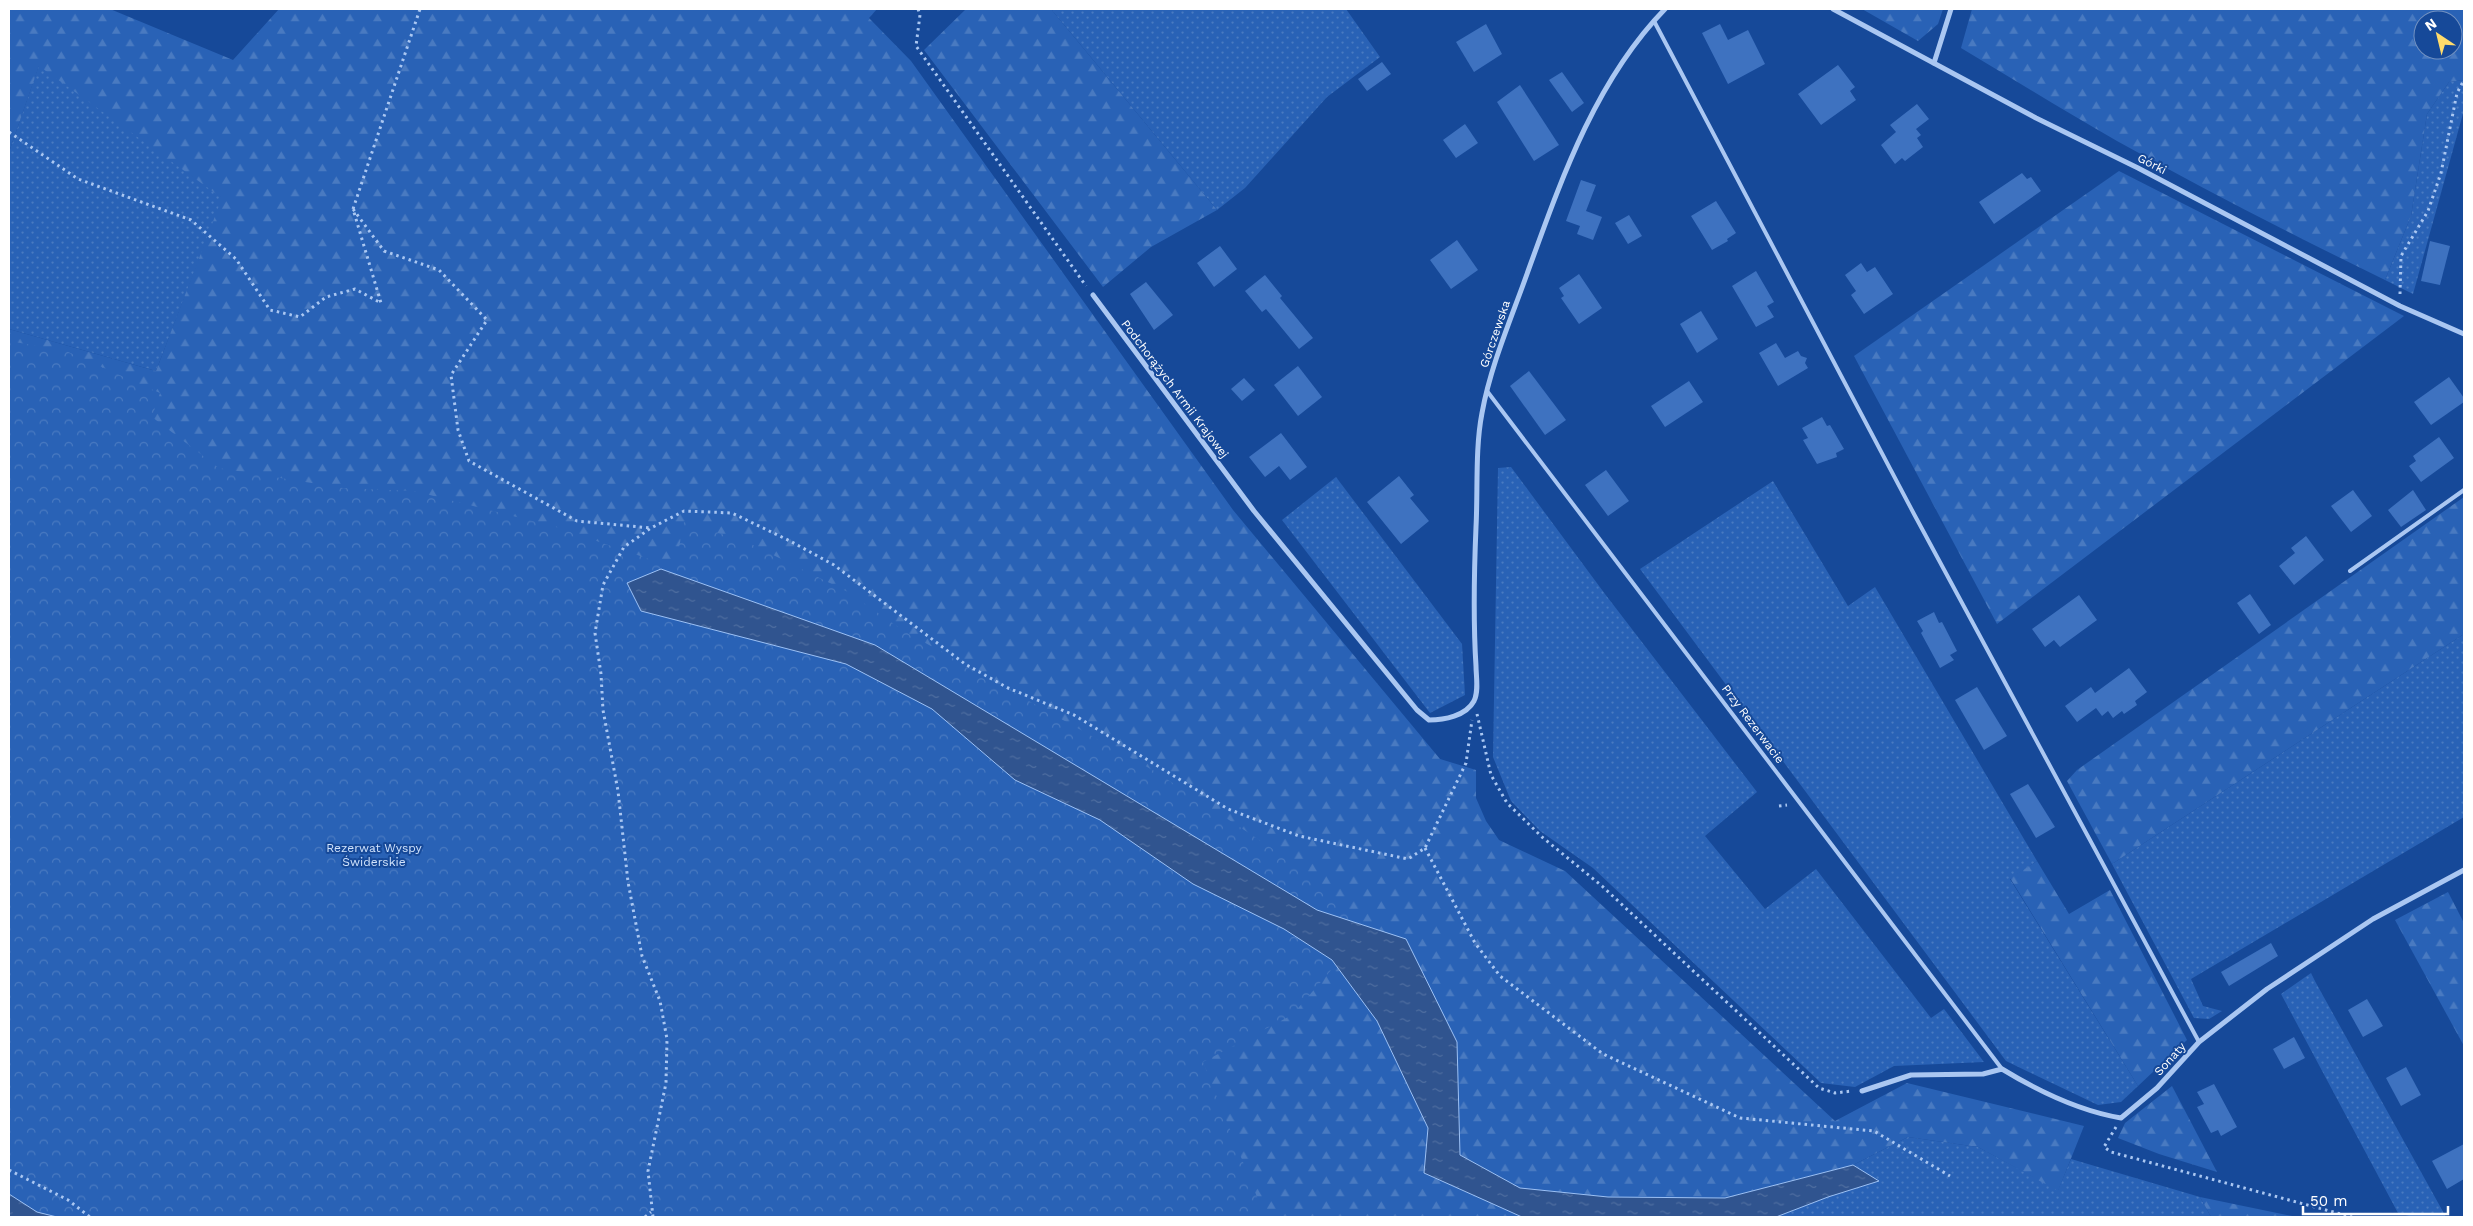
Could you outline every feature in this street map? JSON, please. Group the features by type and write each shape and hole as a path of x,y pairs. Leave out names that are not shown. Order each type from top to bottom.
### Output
{"street":[{"name":"Górczewska","path":"1474,701 1477,688 1473,612 1480,434 1487,391 1548,213 1588,122 1611,78 1654,20 1665,9"},
{"name":"Górki","path":"1833,9 2036,118 2138,168 2400,306 2464,334"},
{"path":"1934,63 1951,9"},
{"name":"Podchorążych Armii Krajowej","path":"1093,295 1254,511 1416,710 1429,720 1446,720 1458,714 1474,701"},
{"name":"Sonaty","path":"2121,1118 2156,1088 2199,1042 2267,989 2326,948 2373,919 2464,870"},
{"path":"1862,1090 1911,1075 1983,1074 2002,1070 2022,1082 2096,1114 2121,1118"}],"lane":[{"path":"1654,20 1924,531 2199,1042"},
{"name":"Przy Rezerwacie","path":"1487,391 2002,1070"},
{"path":"2350,571 2464,490"}],"path":[{"path":"9,132 78,179 191,220 236,259 270,310 300,317 326,297 355,289 381,303 353,209 420,9"},
{"path":"918,9 920,14 916,46 1093,295"},
{"path":"2400,306 2401,256 2428,211 2441,173 2458,93 2464,80"},
{"path":"353,209 384,251 440,270 487,320 451,375 458,430 469,461 576,521 651,528"},
{"path":"653,1217 648,1172 666,1083 667,1039 660,1001 642,956 628,882 618,791 603,710 601,674 595,633 603,585 624,547 651,528 684,511 732,513 834,565 965,664 1008,688 1074,716 1228,809 1300,836 1408,859 1425,848 1466,763 1474,701"},
{"path":"1474,701 1491,775 1507,803 1522,819 1602,886 1819,1088 1835,1093 1862,1090"},
{"path":"1425,848 1475,943 1500,976 1603,1054 1740,1118 1874,1131 1950,1176"},
{"path":"2121,1118 2104,1147 2111,1152 2352,1217"},
{"path":"9,1170 68,1200 90,1217"},
{"path":"645,1217 651,1212"}],"green space":[{"path":"9,9 110,9 233,60 279,9 877,9 869,18 911,61 1233,510 1440,759 1476,770 1476,798 1486,821 1499,840 1565,871 1835,1121 1907,1083 2084,1126 2058,1191 1978,1147 1908,1137 1853,1165 1725,1198 1608,1197 1520,1188 1460,1155 1457,1042 1332,960 1377,1021 1428,1128 1424,1173 1522,1217 288,1217 9,875 9,329 156,371 222,198 39,66 9,152"},
{"path":"966,9 1051,9 1217,210 1151,247 1103,287 924,50"},
{"path":"1051,9 1346,9 1380,57 1327,97 1245,188 1217,210"},
{"path":"1862,9 1943,9 1938,24 1918,41"},
{"path":"1972,9 2464,9 2464,80 2449,82 2427,114 2411,216 2385,280 2250,212 2078,118 1961,48"},
{"path":"39,65 223,198 156,371 9,329 9,152"},
{"path":"2464,80 2464,110 2413,294 2385,280 2411,216 2427,114 2449,82"},
{"path":"2119,171 2404,316 1997,624 1854,356"},
{"name":"Rezerwat Wyspy Świderskie","path":"9,341 66,351 160,393 152,417 219,468 343,488 414,491 556,527 675,568 684,522 747,542 848,592 904,631 1156,772 1293,862 1367,929 1292,1015 1203,1062 1265,1217 9,1217"},
{"path":"1511,467 1605,594 1757,792 1705,836 1765,909 1816,869 1931,1018 1944,1009 1984,1062 1894,1066 1855,1087 1821,1083 1593,868 1540,831 1511,801 1493,757 1498,468"},
{"path":"1336,477 1462,644 1465,695 1430,713 1282,520"},
{"path":"1773,481 1848,606 1875,587 2037,861 2010,879 2138,1086 2121,1102 2098,1105 2006,1061 1640,569"},
{"path":"2464,497 2464,634 2112,864 2067,781 2077,770"},
{"path":"2464,634 2464,817 2191,979 2203,1006 2222,1011 2209,1019 2194,1018 2112,864"},
{"path":"2037,861 2069,914 2110,890 2187,1040 2138,1086 2010,878"},
{"path":"2448,892 2464,923 2464,1046 2395,920"},
{"path":"2311,973 2446,1217 2413,1217 2398,1213 2281,994"},
{"path":"2172,1086 2217,1172 2159,1154 2118,1138 2125,1123"},
{"path":"1908,1137 1978,1147 2058,1190 2071,1159 2200,1197 2211,1217 1776,1217 1828,1197 1879,1181 1853,1165"},
{"path":"2200,1197 2297,1217 2211,1217"}],"water":[{"path":"661,569 875,645 1317,910 1406,939 1457,1042 1460,1155 1520,1188 1608,1197 1725,1198 1853,1165 1879,1181 1828,1197 1776,1217 1522,1217 1424,1173 1428,1128 1377,1021 1332,960 1284,929 1193,884 1100,820 1015,780 932,709 846,664 641,611 627,583"},
{"path":"9,1194 37,1212 57,1217 9,1217"}],"building":[{"path":"1486,24 1502,54 1474,72 1456,42"},
{"path":"1720,24 1728,40 1748,30 1765,64 1728,84 1702,33"},
{"path":"1382,62 1391,74 1367,91 1358,79"},
{"path":"1838,65 1855,87 1850,91 1856,100 1821,125 1798,94"},
{"path":"1562,72 1584,103 1572,112 1549,80"},
{"path":"1520,85 1559,145 1534,161 1497,102"},
{"path":"1917,104 1929,119 1916,129 1921,135 1917,138 1923,147 1905,161 1902,158 1895,164 1881,145 1896,132 1890,125"},
{"path":"1465,124 1478,143 1456,158 1443,140"},
{"path":"2022,173 2027,179 2031,177 2041,191 1994,224 1979,202"},
{"path":"1581,180 1596,185 1586,211 1602,217 1593,240 1577,234 1580,226 1566,221"},
{"path":"1716,201 1736,233 1727,239 1728,241 1712,250 1691,216"},
{"path":"1629,215 1642,236 1628,244 1615,223"},
{"path":"1457,240 1478,270 1451,289 1430,260"},
{"path":"2430,241 2450,246 2440,285 2421,281"},
{"path":"1220,246 1237,269 1214,287 1197,263"},
{"path":"1861,263 1867,272 1875,267 1893,294 1864,314 1851,295 1856,291 1845,275"},
{"path":"1756,271 1774,302 1767,306 1774,317 1756,327 1732,286"},
{"path":"1579,274 1602,308 1579,324 1561,298 1564,296 1559,288"},
{"path":"1265,275 1282,296 1280,298 1313,338 1299,349 1266,309 1262,312 1245,291"},
{"path":"1146,282 1173,315 1154,330 1130,294"},
{"path":"1701,311 1718,339 1697,353 1680,324"},
{"path":"1776,343 1785,358 1798,351 1801,356 1807,358 1805,363 1808,368 1778,386 1759,353"},
{"path":"1298,366 1322,397 1298,416 1274,385"},
{"path":"1529,371 1566,420 1545,435 1510,386"},
{"path":"2449,377 2464,398 2464,402 2431,425 2414,402"},
{"path":"1244,378 1255,390 1242,401 1231,389"},
{"path":"1689,381 1703,402 1665,427 1651,406"},
{"path":"1822,417 1827,426 1830,425 1844,449 1836,453 1837,457 1817,464 1803,440 1808,438 1802,428"},
{"path":"1281,433 1307,467 1290,480 1279,466 1265,477 1249,457"},
{"path":"2439,437 2454,458 2421,482 2409,466 2416,461 2413,456"},
{"path":"1606,470 1629,501 1608,516 1585,485"},
{"path":"1399,476 1414,495 1410,498 1429,521 1401,544 1367,502"},
{"path":"2353,490 2372,516 2351,532 2331,506"},
{"path":"2413,490 2426,510 2401,527 2388,510"},
{"path":"2306,536 2324,560 2294,585 2279,566 2295,553 2291,548"},
{"path":"2250,594 2271,625 2259,634 2237,603"},
{"path":"2079,595 2097,620 2060,647 2054,640 2045,647 2032,629"},
{"path":"1934,612 1939,623 1942,622 1957,651 1950,655 1954,660 1940,668 1921,633 1923,631 1917,621"},
{"path":"2129,668 2147,692 2135,701 2137,705 2124,714 2122,711 2113,718 2108,711 2102,716 2096,708 2077,722 2065,706 2091,687 2095,693"},
{"path":"1977,687 2007,736 1984,750 1955,700"},
{"path":"2028,784 2055,827 2036,838 2010,794"},
{"path":"2271,943 2278,956 2229,986 2221,972"},
{"path":"2367,999 2383,1026 2363,1037 2348,1010"},
{"path":"2294,1037 2305,1058 2284,1069 2273,1049"},
{"path":"2406,1067 2421,1095 2401,1106 2386,1078"},
{"path":"2214,1084 2237,1127 2221,1136 2218,1130 2211,1133 2197,1107 2204,1104 2197,1092"},
{"path":"2464,1144 2464,1179 2447,1189 2432,1161"}]}
